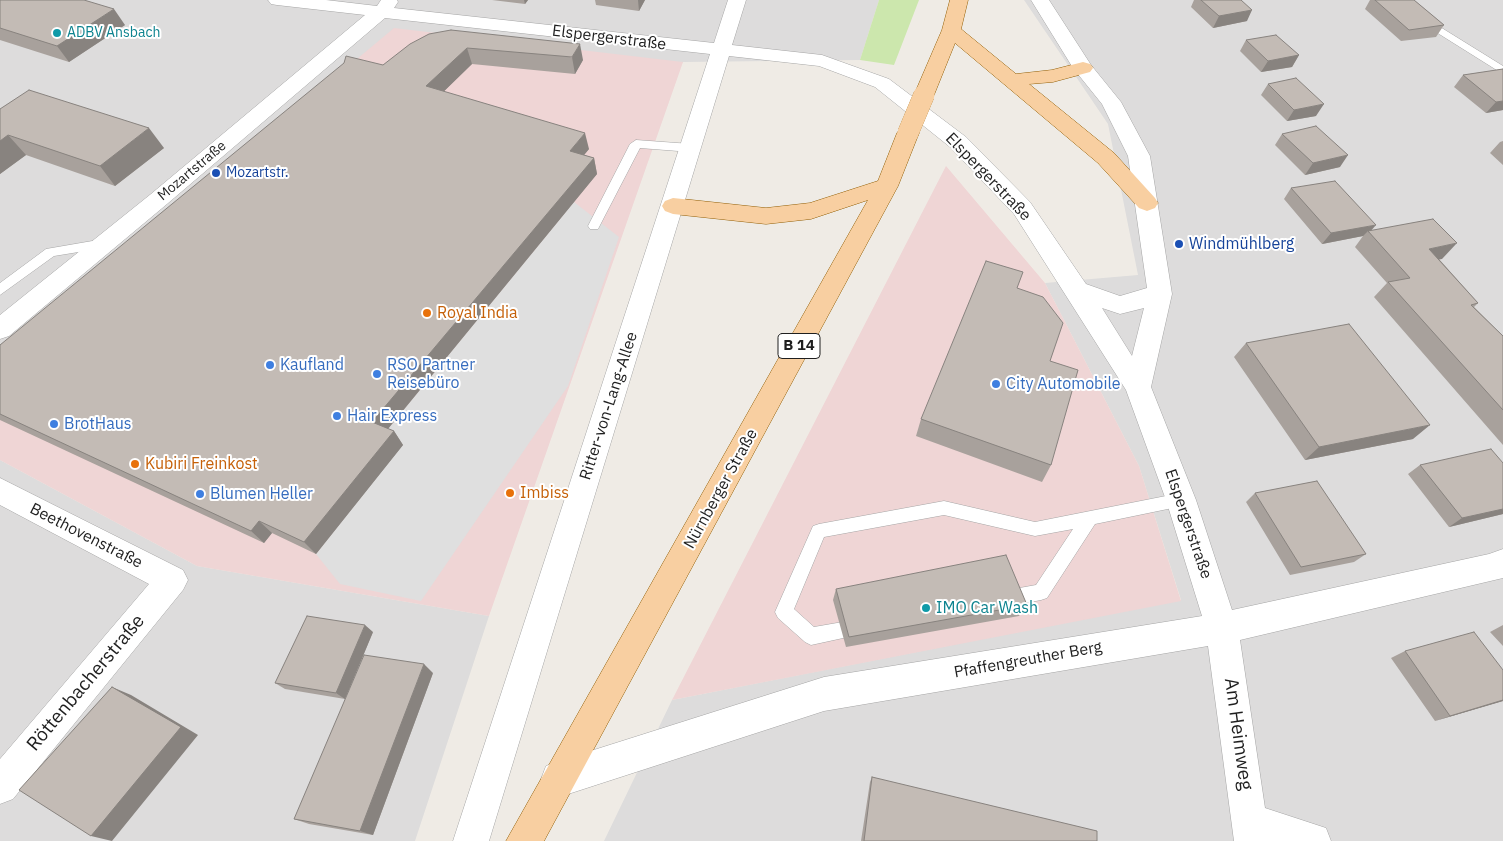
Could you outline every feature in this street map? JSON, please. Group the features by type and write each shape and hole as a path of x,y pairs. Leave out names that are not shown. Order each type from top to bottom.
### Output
{"main road":[{"name":"B 14","path":"951,30 959,0"},
{"path":"951,30 1106,158 1147,203"},
{"name":"Nürnberger Straße","path":"524,841 887,186 951,30"},
{"path":"1012,80 1053,76 1083,68"},
{"path":"673,206 766,216 811,211 887,186"}],"street":[{"name":"Elspergerstraße","path":"277,0 387,5 720,51 822,61 882,83 958,142 1022,208 1077,290 1138,387 1181,500 1222,628"},
{"name":"Ritter-von-Lang-Allee","path":"471,841 737,0"},
{"path":"1040,0 1083,68 1111,102 1139,156 1160,294 1138,387"},
{"name":"Mozartstraße","path":"0,329 104,244 177,194 387,5"},
{"path":"1077,290 1120,305 1160,294"},
{"name":"Beethovenstraße","path":"0,492 172,580"},
{"name":"Pfaffengreuther Berg","path":"559,778 824,694 1222,628 1503,564"},
{"name":"Röttenbacherstraße","path":"0,786 172,580"},
{"name":"Am Heimweg","path":"1222,628 1251,831"},
{"path":"1251,831 1313,841"}],"lane":[{"path":"1424,20 1503,71"},
{"path":"594,226 636,144 691,148"},
{"path":"0,290 51,252 104,244"},
{"path":"878,624 811,636 784,612 819,531 944,508 1035,529 1181,500"},
{"path":"983,603 1041,592 1088,519"}],"shaded area":[{"path":"0,0 879,0 860,60 683,62 0,358"},
{"path":"1024,0 1503,0 1503,841 604,841 672,700 1181,600 1139,466 1045,283 1138,275 1108,124"},
{"path":"394,28 683,62 489,616 197,566 0,460 0,358"},
{"path":"946,166 1045,283 1139,466 1181,601 672,700"},
{"path":"574,202 619,237 568,386 421,601 340,584 316,554 402,445 382,436"},
{"path":"0,460 197,566 489,616 415,841 0,841"}],"green space":[{"path":"879,0 919,0 894,65 860,60"}],"building":[{"path":"0,0 84,0 114,9 57,46 0,28"},
{"path":"1201,0 1241,0 1252,10 1219,16"},
{"path":"1375,0 1414,0 1444,25 1409,30"},
{"path":"451,30 580,44 572,57 467,48 426,86 585,133 570,151 594,158 372,422 394,431 304,542 259,521 251,531 0,414 0,345 344,63 346,56 383,65 410,44 429,34"},
{"path":"1276,35 1299,55 1268,61 1246,40"},
{"path":"1503,69 1503,101 1496,102 1463,75"},
{"path":"1296,78 1324,104 1294,110 1268,84"},
{"path":"29,90 149,128 100,166 8,135 0,141 0,109"},
{"path":"1316,126 1348,155 1313,163 1282,134"},
{"path":"1335,181 1376,225 1331,233 1291,188"},
{"path":"1433,219 1457,243 1429,249 1478,303 1471,305 1503,336 1503,410 1388,282 1410,278 1368,231"},
{"name":"City Automobile","path":"986,261 1023,272 1017,288 1043,297 1063,323 1050,361 1078,370 1051,465 921,419"},
{"path":"1349,324 1430,425 1319,447 1246,343"},
{"path":"1491,449 1503,463 1503,509 1462,518 1420,465"},
{"path":"1317,481 1366,554 1301,567 1255,493"},
{"name":"IMO Car Wash","path":"1006,555 1027,605 849,637 836,589"},
{"path":"307,616 365,625 336,693 275,683"},
{"path":"1474,632 1503,670 1503,700 1450,716 1405,651"},
{"path":"364,655 424,664 360,831 294,819"},
{"path":"112,687 181,727 91,836 19,790"},
{"path":"872,777 1097,831 1097,841 864,841"}],"place":[{"name":"ADBV Ansbach","path":"57,33"},
{"name":"Mozartstr.","path":"216,173"},
{"name":"Windmühlberg","path":"1179,244"},
{"name":"Royal India","path":"427,313"},
{"name":"Kaufland","path":"270,365"},
{"name":"RSO Partner Reisebüro","path":"377,374"},
{"name":"City Automobile","path":"996,384"},
{"name":"Hair Express","path":"337,416"},
{"name":"BrotHaus","path":"54,424"},
{"name":"Kubiri Freinkost","path":"135,464"},
{"name":"Imbiss","path":"510,493"},
{"name":"Blumen Heller","path":"200,494"},
{"name":"IMO Car Wash","path":"926,608"}]}
